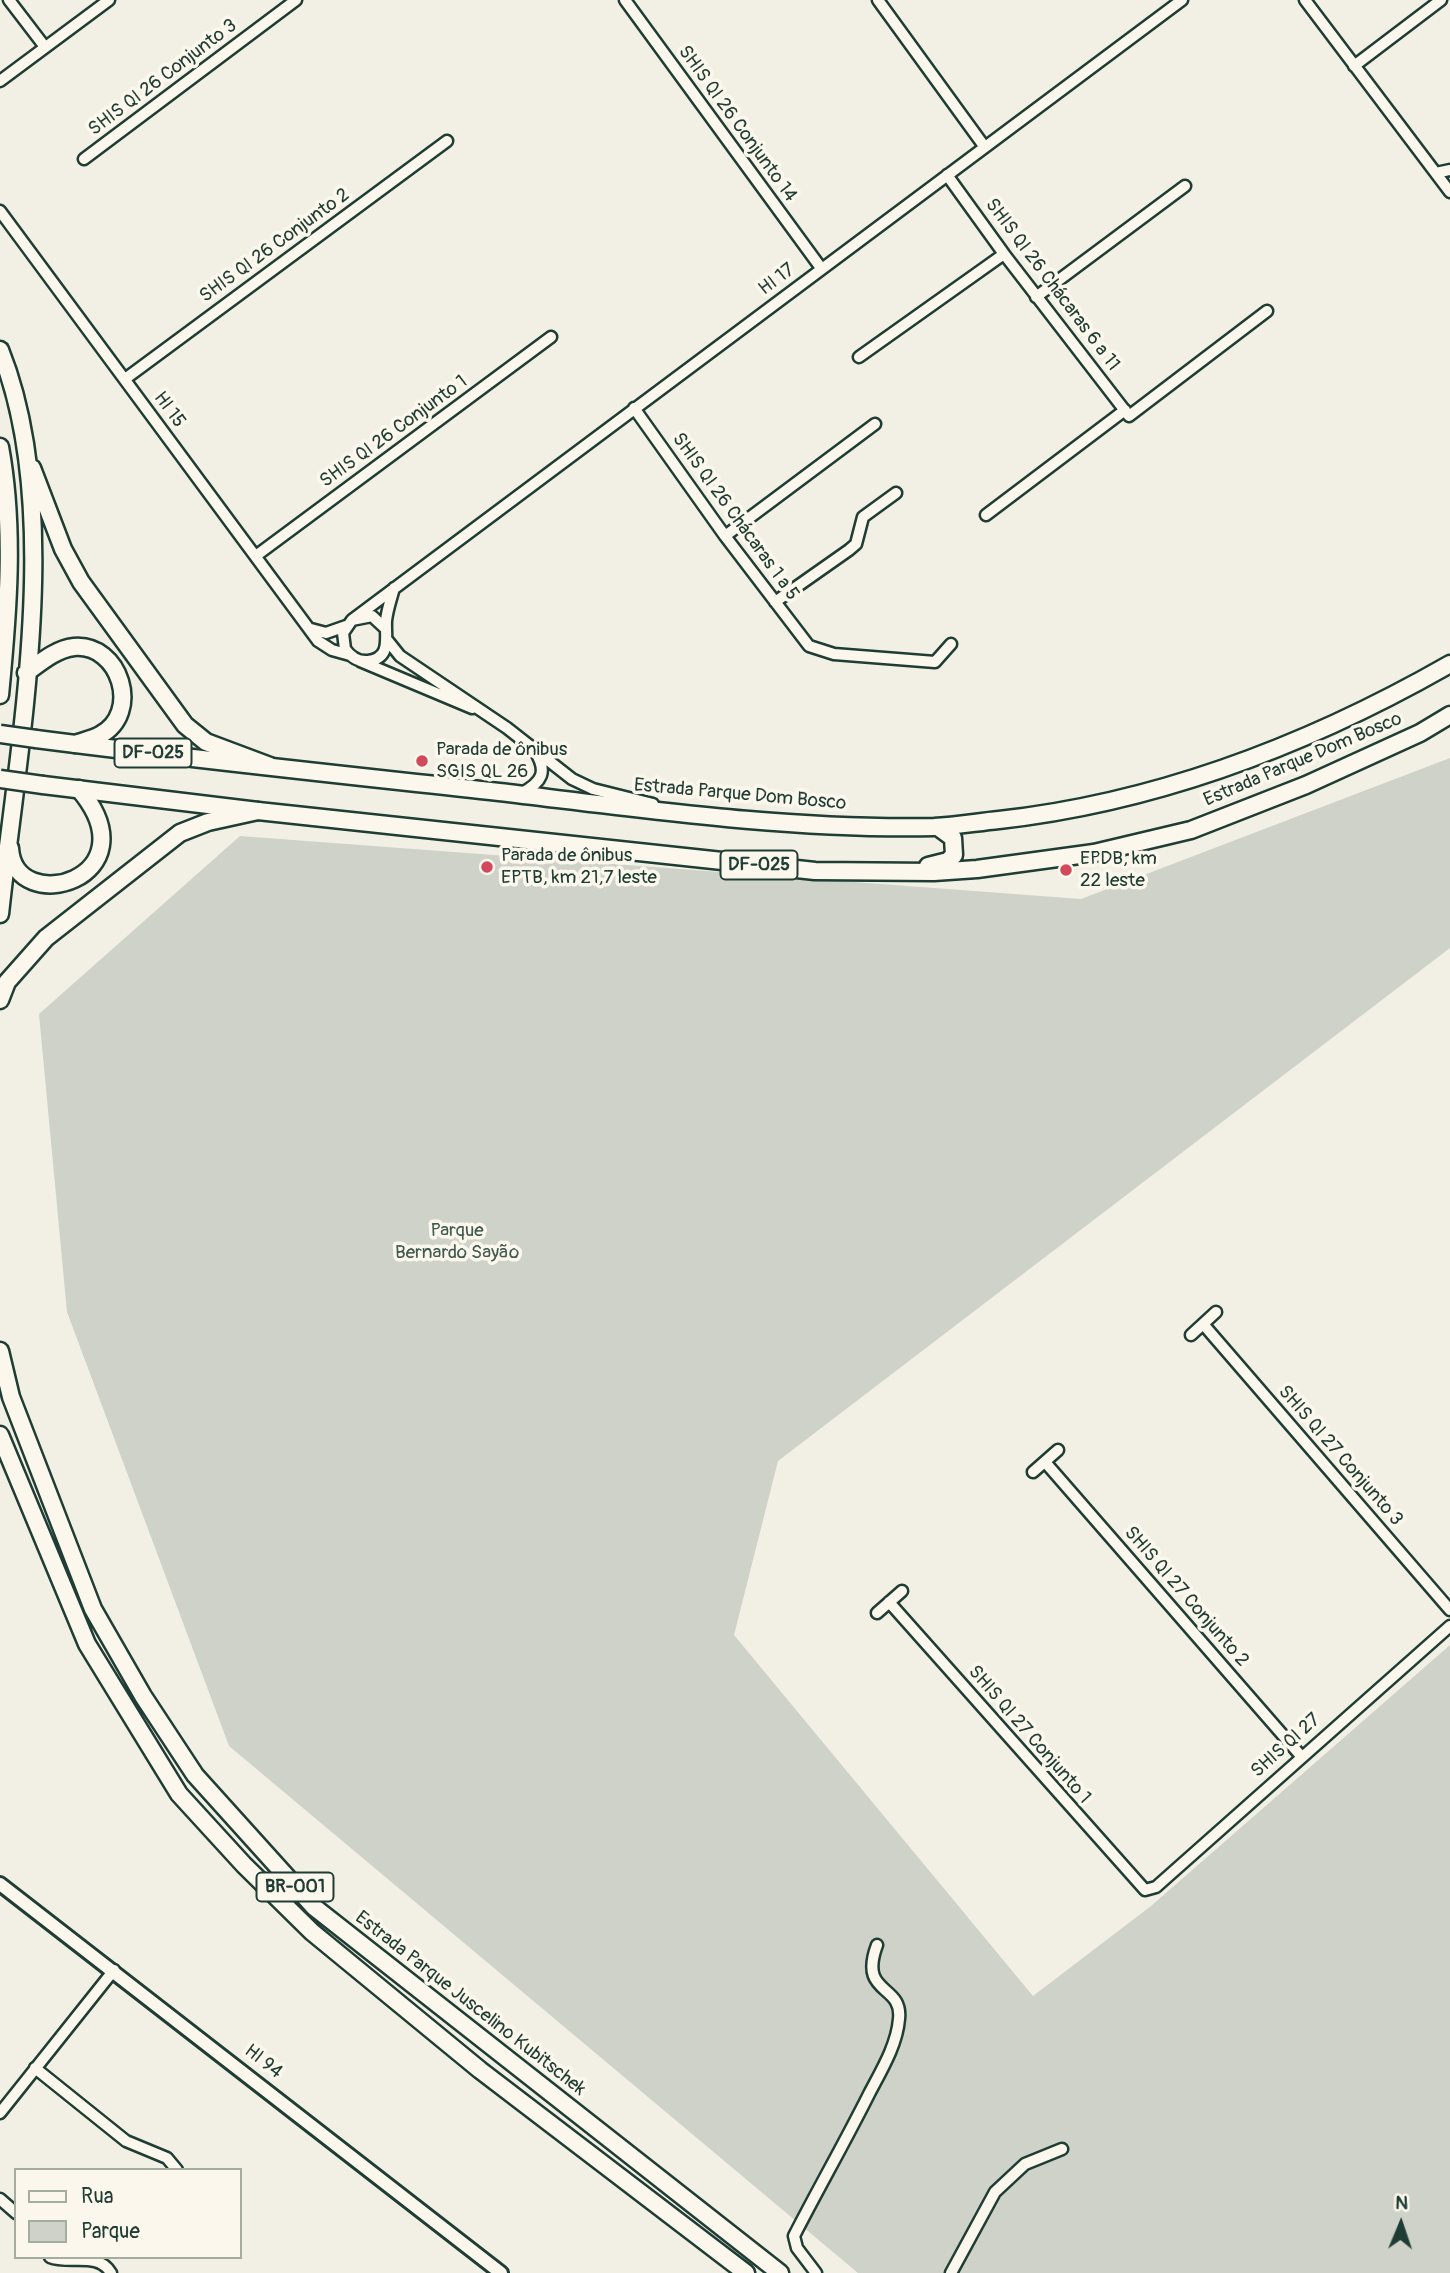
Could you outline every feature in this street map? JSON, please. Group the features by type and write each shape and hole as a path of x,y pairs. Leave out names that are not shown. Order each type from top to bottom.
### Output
{"main road":[{"path":"0,350 18,401 27,459 33,530 32,611 0,914"},
{"path":"0,447 7,485 9,555 0,692"},
{"path":"27,459 37,477 59,539 81,582 185,725 206,742 270,766"},
{"path":"0,514 7,485"},
{"path":"26,673 60,651 75,647 92,649 116,670 123,688 122,707 102,735 75,744"},
{"name":"Estrada Parque Dom Bosco","path":"0,734 698,814 823,826 938,827 1090,806 1205,776 1285,747 1373,707 1450,664"},
{"name":"Estrada Parque Dom Bosco","path":"0,779 258,811 815,871 977,869 1094,853 1191,830 1306,785 1420,733 1450,715"},
{"path":"9,828 10,855 19,870 38,883 58,886 80,877 93,866 101,835 94,808 79,789"},
{"path":"0,1000 7,982 46,938 180,832 258,811"},
{"path":"891,871 935,865 954,855 953,838 938,827"},
{"name":"Estrada Parque Juscelino Kubitschek","path":"0,1351 11,1397 25,1436 93,1609 143,1696 195,1775 314,1907 780,2273"},
{"name":"BR-001","path":"0,1435 87,1644 179,1794 244,1865 312,1932 480,2070 746,2273"}],"street":[{"path":"9,0 45,47"},
{"path":"0,81 110,0"},
{"name":"SHIS QI 26 Conjunto 3","path":"84,159 296,0"},
{"name":"SHIS QI 26 Conjunto 14","path":"625,0 821,268"},
{"path":"878,0 984,146"},
{"name":"HI 17","path":"349,623 1182,0"},
{"path":"1305,0 1450,192"},
{"path":"1354,66 1441,0"},
{"name":"SHIS QI 26 Conjunto 2","path":"125,379 447,141"},
{"path":"1436,173 1450,170"},
{"name":"SHIS QI 26 Chácaras 6 a 11","path":"947,175 1036,297 1127,413"},
{"path":"1036,297 1185,186"},
{"name":"HI 15","path":"0,211 324,646 350,655"},
{"path":"859,357 1004,254"},
{"path":"986,515 1267,310"},
{"name":"SHIS QI 26 Conjunto 1","path":"257,555 551,337"},
{"name":"SHIS QI 26 Chácaras 1 a 5","path":"634,408 725,536 809,646 834,654 935,662 951,644"},
{"path":"725,536 875,424"},
{"path":"775,602 856,544 863,517 896,493"},
{"path":"394,588 386,629 388,641 406,661 533,747 572,779 593,789 698,814"},
{"path":"311,629 326,633 372,616 386,629"},
{"path":"349,623 342,641 350,655 391,677 485,713"},
{"path":"360,661 378,657 388,641"},
{"path":"520,795 538,785 542,778 544,768 533,747"},
{"path":"1191,1335 1216,1312"},
{"name":"SHIS QI 27 Conjunto 3","path":"1203,1324 1450,1610"},
{"path":"1033,1472 1058,1450"},
{"name":"SHIS QI 27 Conjunto 2","path":"1045,1462 1301,1756"},
{"path":"877,1613 902,1591"},
{"name":"SHIS QI 27 Conjunto 1","path":"889,1602 1145,1890"},
{"name":"SHIS QI 27","path":"1145,1890 1156,1887 1450,1626"},
{"name":"HI 94","path":"0,1884 501,2273"},
{"path":"816,2273 797,2248 793,2236 886,2061 898,2026 898,2005 877,1985 872,1973 871,1962 877,1945"},
{"path":"0,2113 114,1970"},
{"path":"35,2068 126,2141 167,2158 175,2168"},
{"path":"951,2273 995,2192 1025,2164 1062,2149"},
{"path":"0,2199 14,2211"},
{"path":"70,2259 101,2262 111,2273"}],"green space":[{"name":"Parque Bernardo Sayão","path":"1450,758 1450,948 778,1461 734,1635 1033,1996 1151,1906 1450,1645 1450,2273 858,2273 229,1746 67,1312 39,1014 240,836 1081,899"}],"place":[{"name":"Parada de ônibus SGIS QL 26","path":"422,761"},
{"name":"Parada de ônibus EPTB, km 21,7 leste","path":"487,867"},
{"name":"EPDB, km 22 leste","path":"1066,870"}]}
